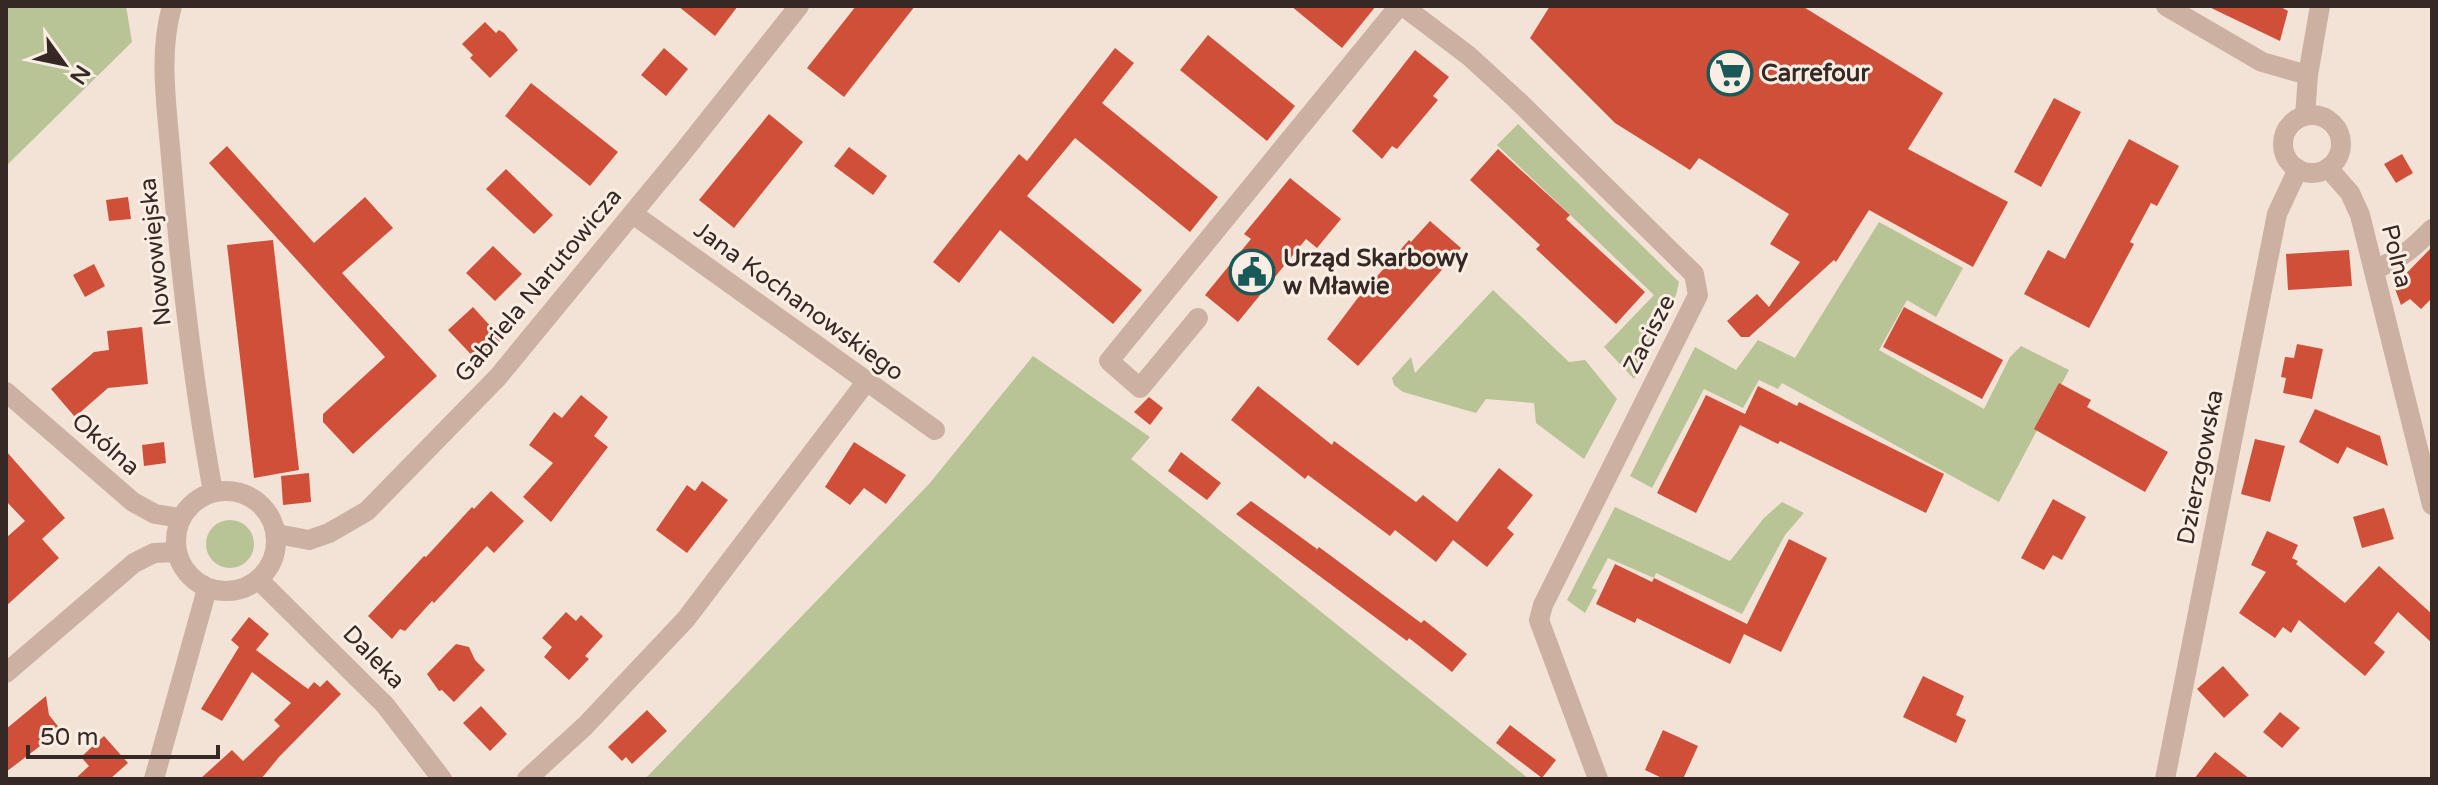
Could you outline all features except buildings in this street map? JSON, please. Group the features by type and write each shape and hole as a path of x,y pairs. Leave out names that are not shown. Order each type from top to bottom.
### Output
{"street":[{"name":"Nowowiejska","path":"172,6 163,60 177,239 213,492"},
{"name":"Gabriela Narutowicza","path":"277,534 309,540 329,533 367,511 498,377 799,6"},
{"path":"1198,318 1140,388 1109,361 1401,6"},
{"name":"Zacisze","path":"1401,6 1469,56 1694,274 1698,295 1543,605 1539,620 1598,779"},
{"path":"2166,6 2262,62 2308,75"},
{"path":"2305,116 2308,75 2320,6"},
{"path":"2305,116 2325,118 2339,132 2340,152 2328,168 2308,173 2298,169 2285,154 2285,135 2296,120 2305,116"},
{"name":"Polna","path":"2328,168 2350,193 2360,215 2432,505"},
{"name":"Dzierzgowska","path":"2165,779 2277,214 2298,169"},
{"name":"Jana Kochanowskiego","path":"633,214 935,430"},
{"path":"2374,269 2390,264 2407,253 2432,229"},
{"path":"527,779 585,726 686,619 866,382"},
{"name":"Okólna","path":"6,392 133,502 155,514 180,518"},
{"path":"238,491 254,498 271,517 277,534 270,567 259,580 245,589 227,592 207,589 182,568 176,552 175,535 180,518 197,499 213,492 238,491"},
{"path":"6,673 134,563 154,553 176,552"},
{"name":"Daleka","path":"259,580 385,705 442,779"},
{"path":"154,779 207,589"}],"green space":[{"path":"6,6 126,6 132,42 6,166"},
{"path":"1518,124 1679,282 1676,295 1634,379 1604,347 1654,295 1497,145"},
{"path":"1879,222 1963,268 1936,317 1907,300 1879,350 1984,409 2010,357 2021,346 2069,370 1999,502 1782,383 1778,389 1759,380 1743,408 1704,389 1652,488 1630,476 1695,347 1736,370 1758,340 1795,358"},
{"path":"1493,290 1569,362 1585,360 1617,399 1584,459 1536,423 1534,403 1486,399 1476,413 1403,392 1394,385 1392,378 1411,357 1415,373"},
{"path":"1033,356 1150,437 1131,459 1529,779 645,779 929,484"},
{"path":"1782,502 1804,513 1785,535 1742,614 1656,573 1654,578 1608,558 1592,588 1597,590 1585,613 1567,600 1615,507 1730,561 1764,518"},
{"path":"230,520 247,527 254,544 247,561 230,568 213,561 206,544 213,527"}],"place":[{"name":"Carrefour","path":"1730,73"},
{"name":"Urząd Skarbowy w Mławie","path":"1252,272"}]}
